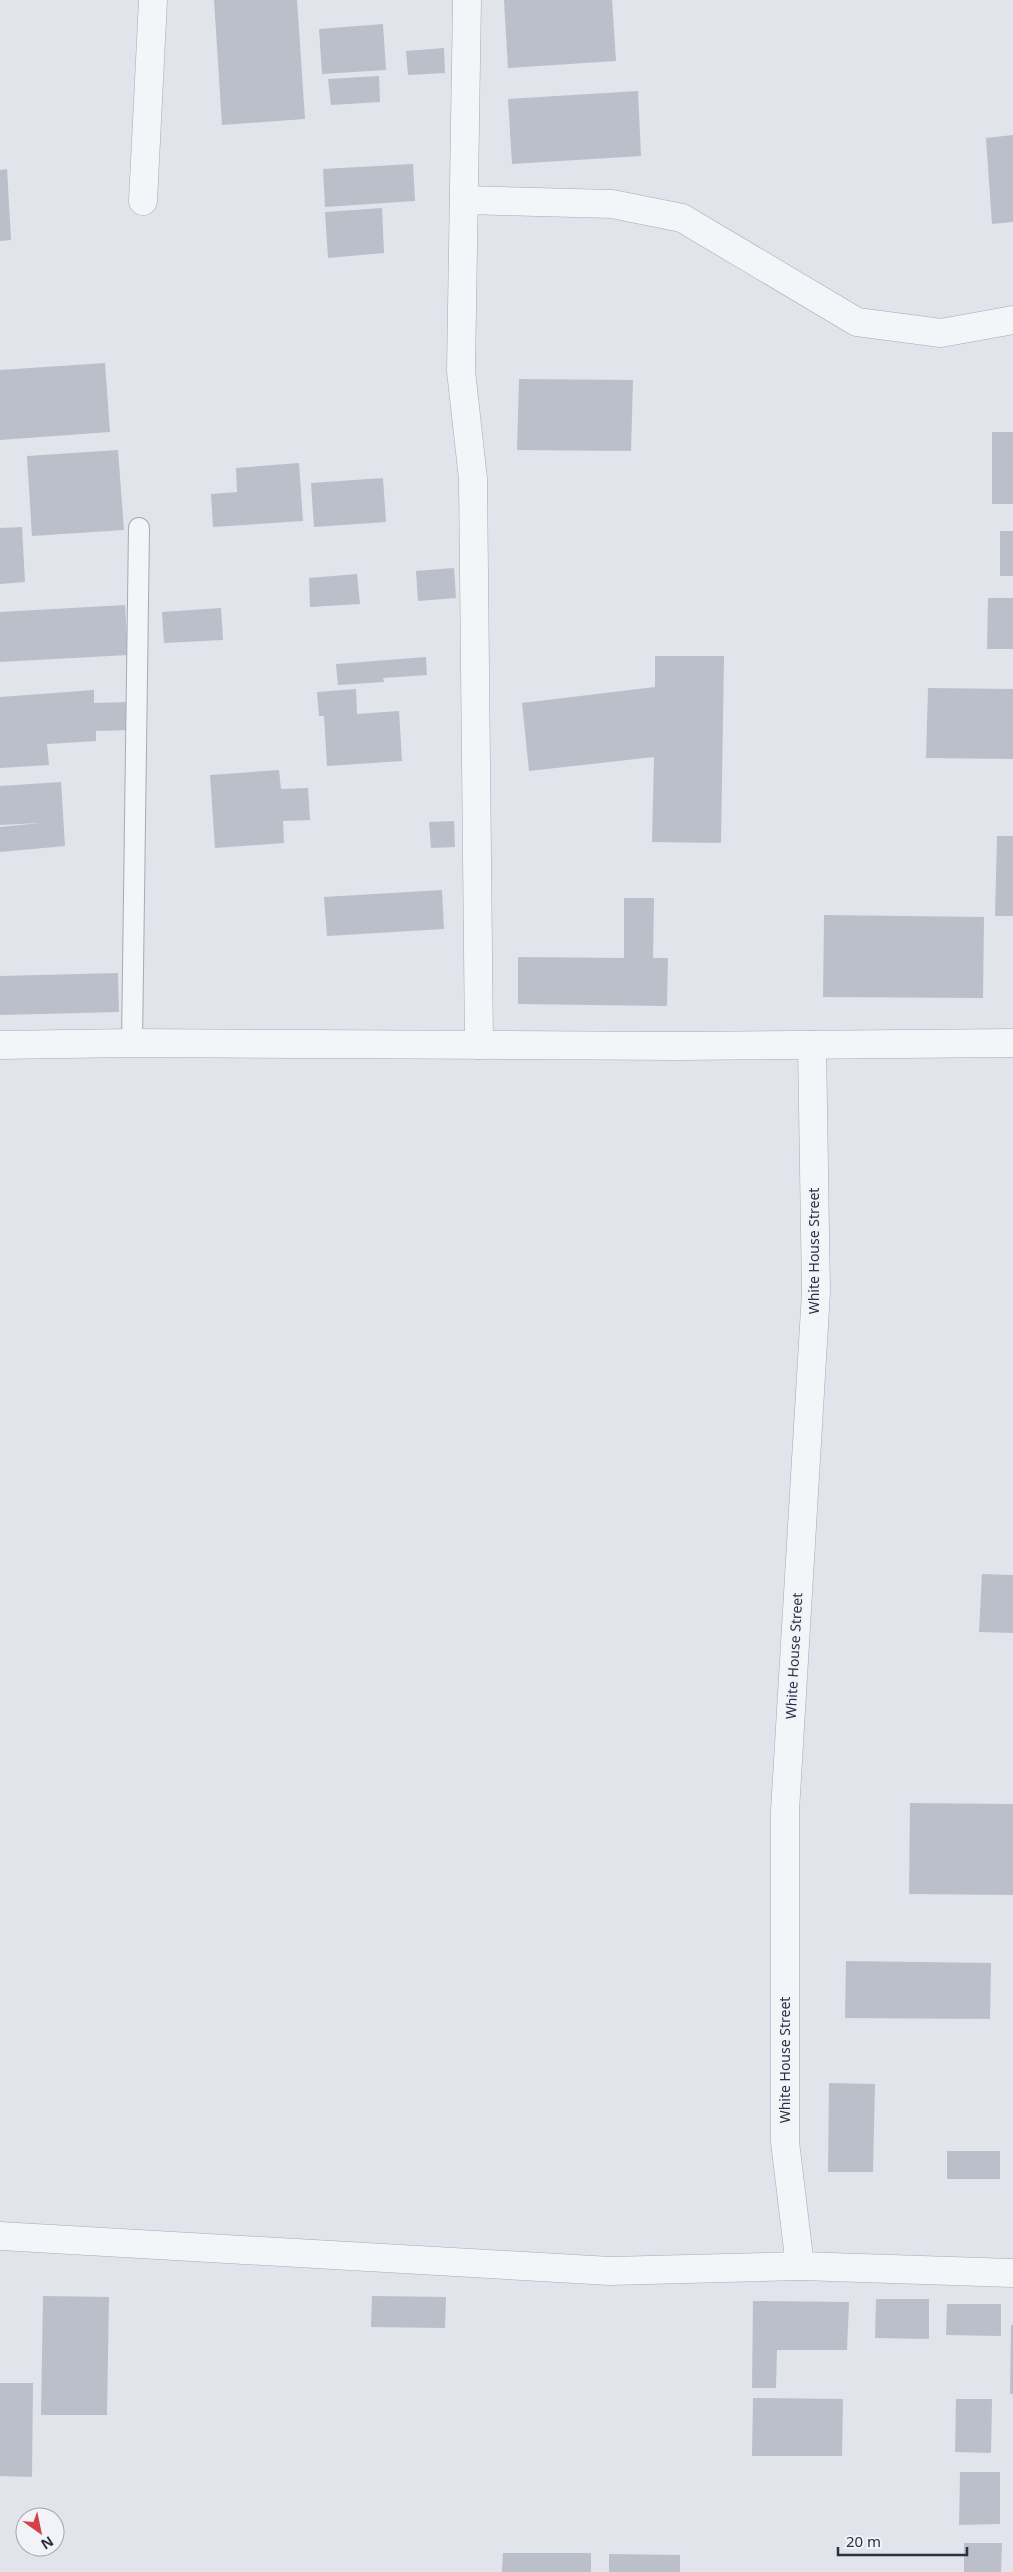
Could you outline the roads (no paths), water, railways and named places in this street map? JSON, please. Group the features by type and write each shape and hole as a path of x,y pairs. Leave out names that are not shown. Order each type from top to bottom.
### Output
{"street":[{"path":"143,202 154,0"},
{"path":"467,0 461,370 473,479 479,1045"},
{"path":"464,200 612,204 682,218 857,322 941,333 1013,320"},
{"path":"0,1044 812,1045 1013,1043"},
{"name":"White House Street","path":"800,2266 785,2142 785,1811 816,1292 812,1045"},
{"path":"0,2236 610,2271 800,2266 1013,2273"}],"lane":[{"path":"132,1043 139,528"}]}
